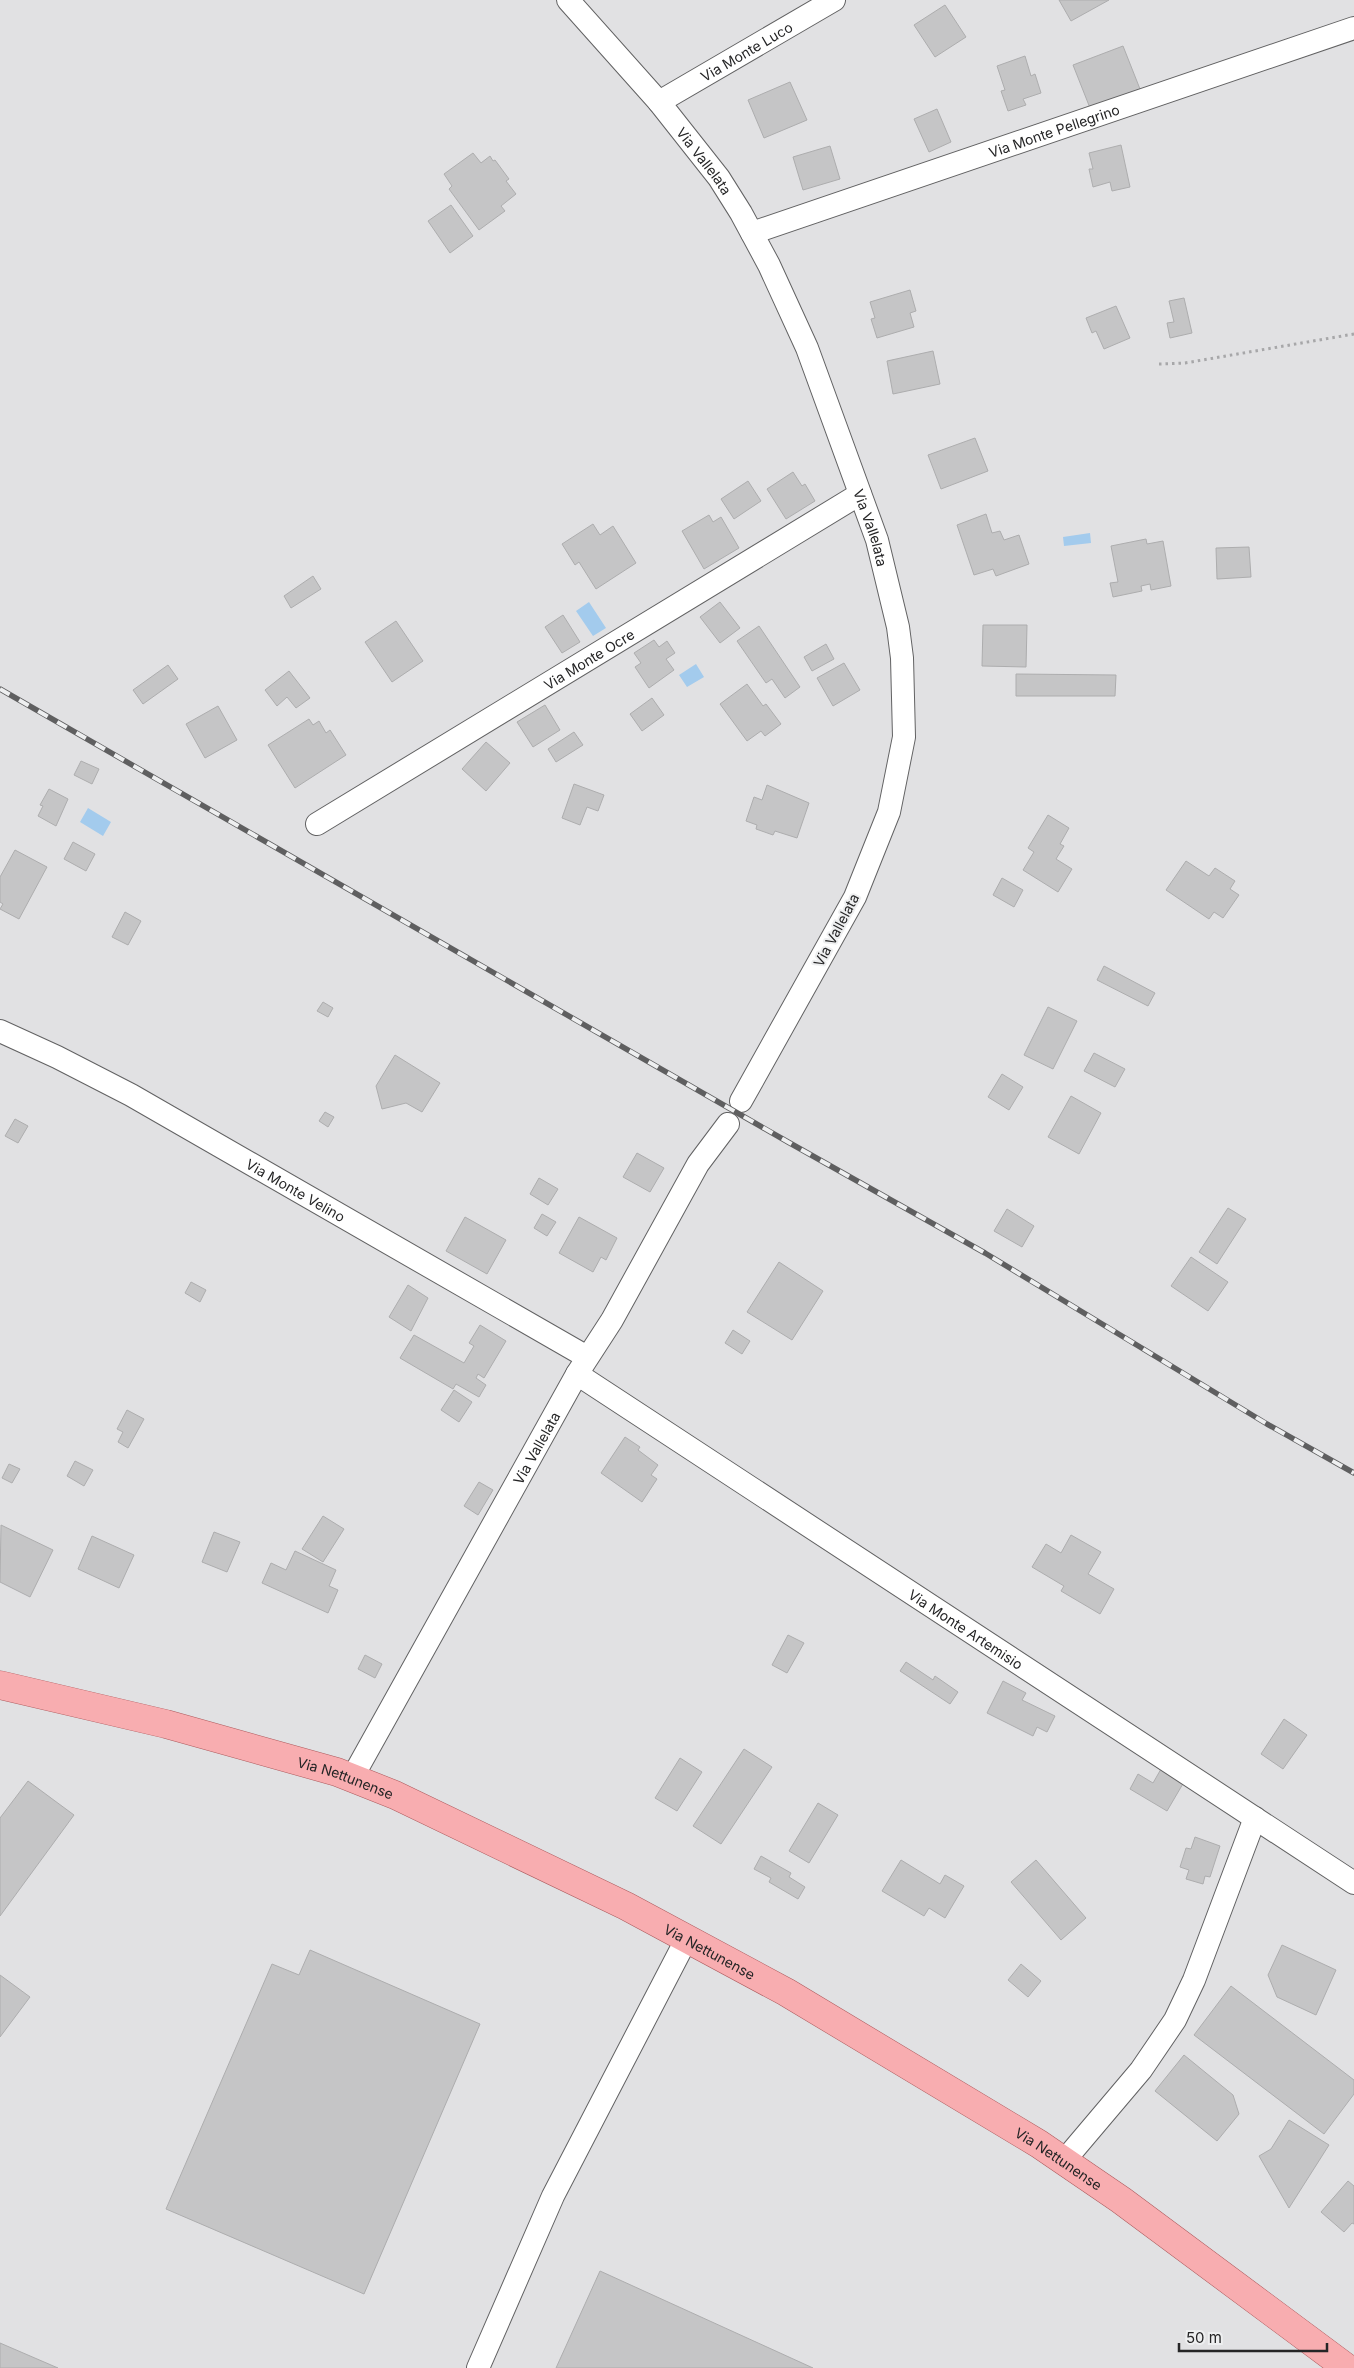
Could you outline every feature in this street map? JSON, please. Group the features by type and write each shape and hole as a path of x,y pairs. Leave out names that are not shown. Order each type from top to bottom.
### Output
{"main road":[{"name":"Via Nettunense","path":"0,1685 166,1724 303,1762 352,1778 395,1795 592,1889 786,1992 1064,2161 1347,2368"}],"street":[{"name":"Via Vallelata","path":"568,0 659,102 730,194 752,233 801,333 877,540 892,598 902,658 904,737 889,812 855,896 740,1101"},
{"name":"Via Monte Luco","path":"659,102 834,0"},
{"name":"Via Monte Pellegrino","path":"752,233 1354,28"},
{"name":"Via Monte Ocre","path":"317,824 860,494"},
{"name":"Via Monte Velino","path":"0,1031 123,1091 582,1366"},
{"name":"Via Vallelata","path":"352,1778 582,1366 612,1320 698,1164 728,1124"},
{"name":"Via Monte Artemisio","path":"582,1366 1354,1883"},
{"path":"1064,2161 1141,2070 1175,2020 1192,1986 1255,1818"},
{"path":"478,2368 553,2196 686,1938"}],"path":[{"path":"1159,364 1186,362 1354,334"}],"water":[{"path":"1090,533 1091,543 1064,546 1063,537"},
{"path":"589,602 606,628 593,636 576,611"},
{"path":"696,664 704,677 687,687 679,675"},
{"path":"88,808 111,822 103,836 80,822"}],"building":[{"path":"1059,0 1109,0 1071,21"},
{"path":"945,5 966,37 935,57 914,25"},
{"path":"1123,46 1140,89 1090,108 1073,65"},
{"path":"1025,56 1031,76 1035,74 1041,93 1023,99 1026,105 1008,111 1001,91 1005,90 997,66"},
{"path":"790,82 807,120 764,138 748,100"},
{"path":"937,109 951,142 929,152 914,119"},
{"path":"1121,145 1130,187 1112,191 1110,182 1093,187 1089,169 1093,169 1089,153"},
{"path":"830,146 840,179 803,190 793,157"},
{"path":"473,153 481,163 490,156 493,161 495,160 509,179 506,181 516,194 501,206 505,211 479,230 449,189 452,186 444,174"},
{"path":"451,205 473,236 450,253 428,221"},
{"path":"910,290 916,311 910,313 914,327 877,338 871,319 875,318 870,302"},
{"path":"1184,298 1192,333 1170,338 1167,323 1174,322 1169,301"},
{"path":"1116,306 1130,338 1104,349 1096,331 1092,333 1086,318"},
{"path":"933,351 940,384 893,394 887,361"},
{"path":"975,438 988,471 941,489 928,455"},
{"path":"793,472 802,486 805,484 815,501 786,519 767,489"},
{"path":"748,481 761,501 734,519 721,499"},
{"path":"986,514 992,533 1000,531 1004,540 1019,535 1029,564 996,576 993,569 974,575 957,525"},
{"path":"709,515 713,522 721,517 739,548 704,569 682,531"},
{"path":"593,524 600,535 613,526 636,563 596,589 579,562 575,565 562,544"},
{"path":"1146,539 1147,544 1163,541 1171,586 1151,590 1150,584 1141,586 1142,591 1113,597 1110,583 1118,582 1111,546"},
{"path":"1249,547 1251,577 1217,579 1216,548"},
{"path":"313,576 321,589 291,608 284,596"},
{"path":"720,602 740,628 720,643 700,617"},
{"path":"563,615 580,642 562,653 545,627"},
{"path":"396,621 423,661 392,682 365,642"},
{"path":"983,625 1027,625 1026,667 982,666"},
{"path":"759,626 800,687 785,698 772,679 766,683 737,641"},
{"path":"654,640 659,647 667,641 675,653 666,659 674,670 649,688 635,667 641,663 634,653"},
{"path":"826,644 834,659 812,671 804,657"},
{"path":"844,663 860,690 833,706 817,678"},
{"path":"168,665 178,679 143,704 133,690"},
{"path":"289,671 310,698 296,708 287,697 277,706 265,690"},
{"path":"1016,674 1116,675 1115,696 1016,696"},
{"path":"747,684 763,706 766,704 781,724 765,736 761,731 747,741 720,704"},
{"path":"652,698 664,715 642,731 630,714"},
{"path":"545,705 560,730 533,747 517,722"},
{"path":"218,706 237,740 205,758 186,724"},
{"path":"309,719 313,725 319,721 326,733 330,730 346,755 295,788 268,745"},
{"path":"574,732 583,745 556,762 548,749"},
{"path":"486,742 510,763 486,791 462,769"},
{"path":"81,761 99,769 92,784 74,775"},
{"path":"574,784 604,795 598,811 587,807 580,825 562,818"},
{"path":"767,785 809,803 797,838 775,831 773,835 756,829 757,825 746,821 754,797 762,800"},
{"path":"49,789 68,799 56,826 38,816 43,806 40,805"},
{"path":"1048,815 1069,828 1060,844 1064,846 1056,859 1072,869 1058,892 1023,870 1034,852 1028,848"},
{"path":"73,842 95,854 86,871 64,859"},
{"path":"15,850 47,867 19,919 0,909 3,904 0,902 0,877"},
{"path":"1186,861 1209,876 1215,868 1235,881 1230,889 1239,895 1223,918 1214,912 1209,919 1166,890"},
{"path":"1002,878 1023,890 1014,907 993,895"},
{"path":"125,912 141,921 128,945 112,937"},
{"path":"1104,966 1155,993 1148,1006 1097,980"},
{"path":"323,1002 333,1008 328,1017 317,1011"},
{"path":"1048,1007 1077,1021 1053,1069 1024,1055"},
{"path":"1094,1053 1125,1069 1115,1087 1084,1071"},
{"path":"395,1055 440,1083 422,1112 406,1103 382,1109 376,1086"},
{"path":"1002,1074 1023,1087 1009,1110 988,1097"},
{"path":"1071,1096 1101,1113 1079,1154 1048,1137"},
{"path":"325,1112 334,1117 328,1127 319,1121"},
{"path":"15,1119 28,1126 18,1143 5,1136"},
{"path":"637,1153 664,1168 650,1192 623,1177"},
{"path":"539,1178 558,1189 548,1205 530,1194"},
{"path":"1228,1208 1246,1219 1217,1264 1199,1252"},
{"path":"1007,1209 1034,1226 1022,1247 994,1231"},
{"path":"542,1214 556,1222 547,1236 534,1228"},
{"path":"465,1217 506,1240 487,1274 446,1251"},
{"path":"579,1217 617,1238 606,1260 601,1257 593,1272 559,1253"},
{"path":"1191,1257 1228,1282 1208,1311 1171,1286"},
{"path":"779,1262 823,1291 792,1340 747,1312"},
{"path":"191,1282 206,1290 200,1302 185,1293"},
{"path":"408,1285 428,1298 411,1331 389,1317"},
{"path":"480,1325 506,1341 484,1378 478,1374 476,1378 486,1385 479,1397 456,1384 453,1389 400,1358 414,1335 464,1363 474,1346 469,1343"},
{"path":"733,1330 750,1341 742,1354 725,1343"},
{"path":"454,1390 472,1402 459,1422 441,1410"},
{"path":"127,1410 144,1419 128,1448 118,1442 123,1432 117,1429"},
{"path":"625,1437 640,1447 638,1450 658,1465 651,1475 657,1479 642,1502 601,1473"},
{"path":"75,1461 93,1470 84,1486 67,1476"},
{"path":"9,1464 20,1469 12,1483 2,1478"},
{"path":"479,1482 493,1490 478,1515 464,1506"},
{"path":"323,1516 344,1529 323,1562 302,1549"},
{"path":"1,1525 53,1550 30,1597 0,1582"},
{"path":"214,1532 240,1542 227,1572 202,1562"},
{"path":"1071,1535 1101,1552 1088,1574 1114,1589 1100,1614 1061,1591 1064,1586 1032,1567 1046,1544 1061,1553"},
{"path":"92,1536 134,1555 119,1588 78,1569"},
{"path":"295,1551 336,1570 329,1586 338,1590 328,1613 262,1583 271,1563 286,1570"},
{"path":"788,1635 804,1643 787,1673 772,1665"},
{"path":"365,1655 382,1664 375,1678 358,1669"},
{"path":"906,1662 933,1680 935,1676 958,1692 950,1704 900,1671"},
{"path":"1003,1681 1026,1693 1022,1700 1055,1716 1047,1732 1037,1727 1033,1736 987,1713"},
{"path":"1284,1719 1307,1735 1283,1769 1261,1754"},
{"path":"744,1749 772,1767 721,1844 693,1826"},
{"path":"680,1758 702,1772 677,1811 655,1798"},
{"path":"1161,1769 1184,1782 1167,1811 1130,1789 1138,1774 1153,1783"},
{"path":"28,1781 74,1815 0,1916 0,1818"},
{"path":"818,1803 838,1815 809,1863 789,1851"},
{"path":"1195,1837 1220,1846 1210,1877 1205,1876 1203,1884 1186,1879 1189,1870 1180,1867 1186,1848 1191,1849"},
{"path":"761,1856 791,1873 789,1877 805,1887 798,1899 769,1882 771,1878 754,1869"},
{"path":"901,1860 940,1884 945,1875 964,1886 945,1918 929,1908 924,1916 882,1891"},
{"path":"1036,1860 1086,1918 1061,1940 1011,1882"},
{"path":"1282,1945 1336,1970 1316,2015 1277,1997 1268,1975"},
{"path":"310,1950 480,2024 364,2294 166,2209 272,1964 299,1975"},
{"path":"1021,1964 1041,1981 1028,1997 1008,1980"},
{"path":"0,1975 30,1997 0,2037"},
{"path":"1231,1986 1354,2080 1354,2094 1324,2134 1194,2035"},
{"path":"1184,2055 1233,2095 1239,2114 1217,2141 1155,2091"},
{"path":"1289,2120 1329,2145 1289,2208 1259,2156 1271,2149"},
{"path":"1348,2181 1354,2186 1354,2224 1352,2223 1344,2232 1321,2212"},
{"path":"600,2271 813,2368 556,2368"},
{"path":"0,2343 58,2368 0,2368"}],"railway":[{"path":"0,689 788,1142 985,1253 1267,1424 1354,1473"}]}
